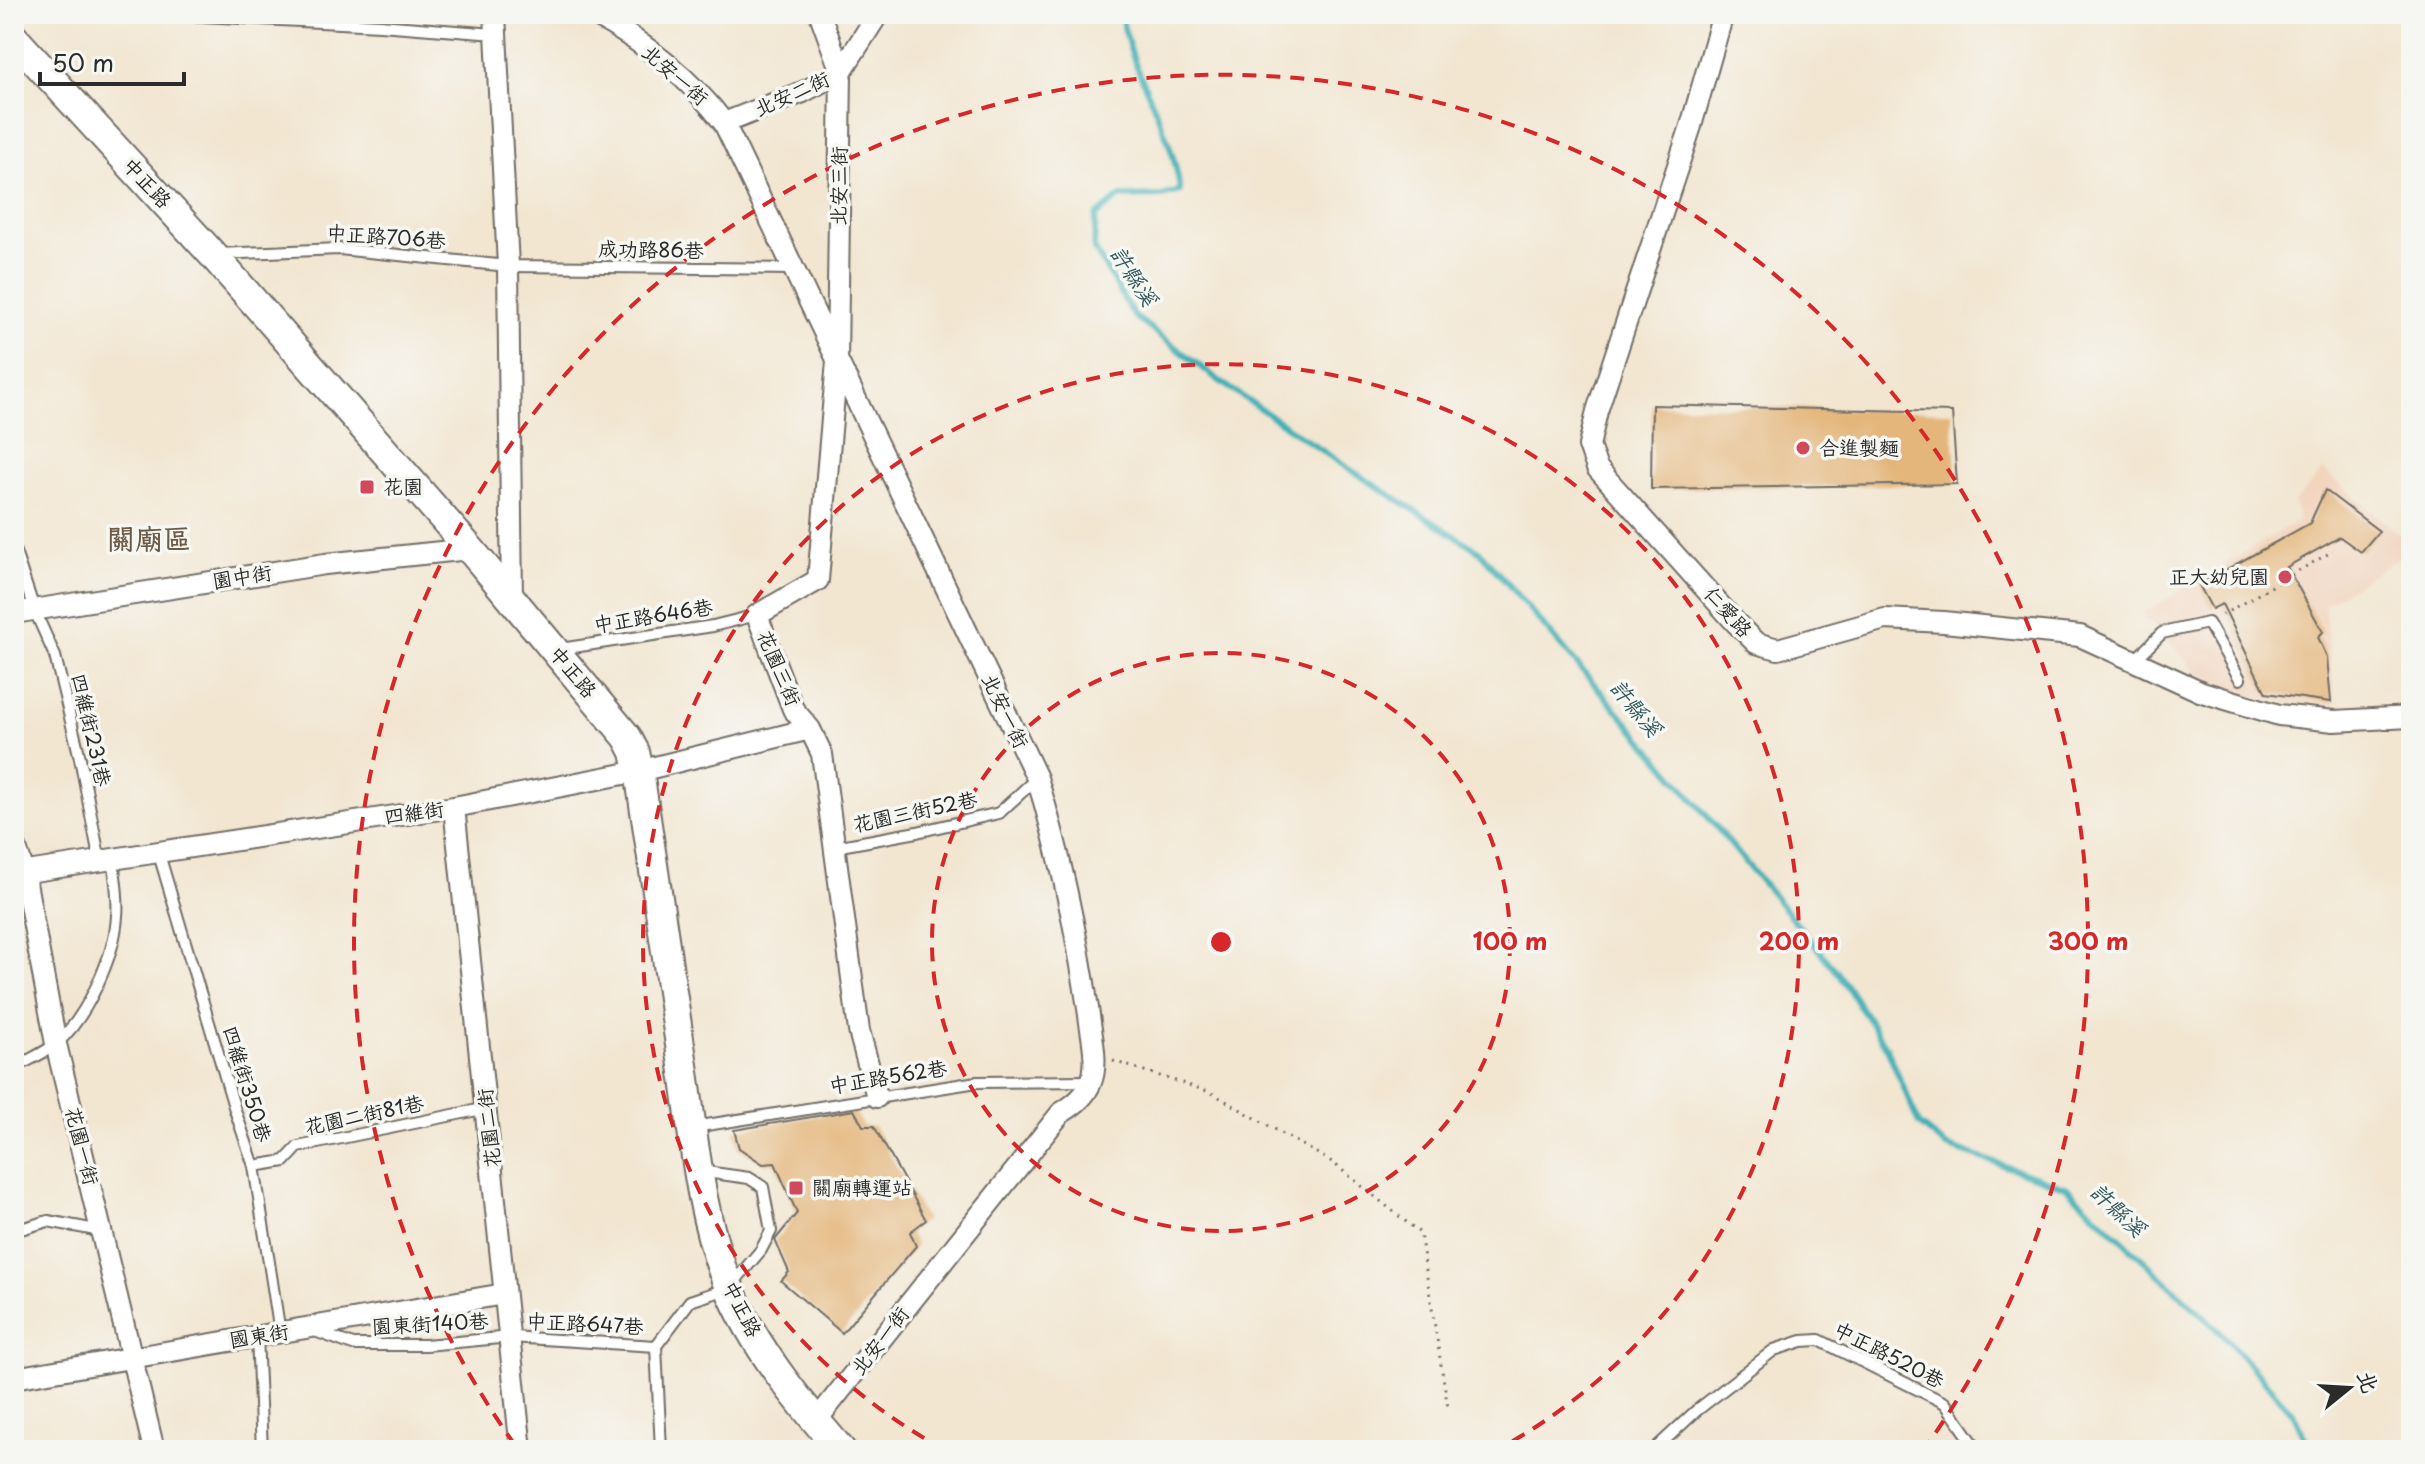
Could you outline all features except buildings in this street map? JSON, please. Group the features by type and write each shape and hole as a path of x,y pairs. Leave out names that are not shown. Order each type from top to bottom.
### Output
{"main road":[{"name":"中正路","path":"20,55 213,255 470,549 627,737 639,771 697,1171 713,1244 729,1288 756,1340 841,1450"}],"street":[{"name":"北安一街","path":"593,14 660,59 710,104 724,123 1037,778 1068,894 1094,1055 1092,1081 1078,1102 1061,1113 816,1421"},
{"name":"北安三街","path":"820,14 841,72 837,361"},
{"name":"北安二街","path":"724,123 803,92 841,72 878,14"},
{"name":"仁愛路","path":"1723,14 1691,126 1597,411 1589,446 1597,468 1631,509 1756,643 1778,649 1885,619 2080,636 2202,692 2279,715 2334,721 2411,717"},
{"path":"495,24 508,266 512,600"},
{"name":"花園三街","path":"837,361 818,580 757,615 793,709 810,729 822,754 859,1031 877,1097"},
{"name":"園中街","path":"24,611 325,564 470,549"},
{"name":"四維街","path":"19,873 454,807 639,771 810,729"},
{"name":"花園二街","path":"454,807 521,1450"},
{"name":"花園一街","path":"14,842 56,1044 154,1450"},
{"name":"國東街","path":"14,1378 504,1294"}],"lane":[{"path":"162,14 380,25 495,24"},
{"name":"中正路706巷","path":"213,255 339,249 508,266"},
{"name":"成功路86巷","path":"508,266 792,269"},
{"name":"四維街231巷","path":"14,549 24,611 55,656 118,913 115,939 80,1016 56,1044"},
{"name":"中正路646巷","path":"554,650 713,626 757,615"},
{"path":"2135,660 2162,633 2208,623 2240,679"},
{"name":"花園三街52巷","path":"835,847 999,813 1037,778"},
{"name":"四維街350巷","path":"158,851 254,1166 280,1333"},
{"path":"14,1068 56,1044"},
{"name":"中正路562巷","path":"692,1128 977,1082 1092,1081"},
{"name":"花園二街81巷","path":"254,1166 285,1161 298,1147 487,1108"},
{"path":"697,1171 749,1178 763,1187 771,1231 761,1250 729,1288"},
{"path":"14,1231 48,1221 103,1231"},
{"name":"中正路647巷","path":"510,1337 656,1346 690,1301 729,1288"},
{"name":"園東街140巷","path":"307,1328 353,1345 426,1345 510,1337"},
{"path":"257,1336 262,1450"},
{"name":"中正路520巷","path":"1654,1450 1696,1411 1774,1350 1802,1341 1819,1340 1945,1403 1978,1450"},
{"path":"656,1346 661,1450"}],"path":[{"path":"2208,623 2333,551"},
{"path":"1094,1055 1210,1092 1332,1162 1420,1233 1448,1408"}],"shaded area":[{"name":"正大幼兒園","path":"2323,470 2411,544 2411,550 2324,605 2335,705 2289,704 2211,688 2143,613 2299,520 2294,502"}],"waterway":[{"name":"許縣溪","path":"1121,14 1134,59 1169,145 1180,191 1162,196 1119,197 1096,216 1094,248 1134,316 1221,382 1343,465 1479,551 1666,767 1838,973 1887,1048 1919,1124 1946,1146 2066,1187 2223,1335 2293,1413 2311,1450"}],"place":[{"name":"合進製麵","path":"1803,448"},
{"name":"花園","path":"367,487"},
{"name":"正大幼兒園","path":"2285,577"},
{"name":"關廟轉運站","path":"796,1188"}],"district":[{"name":"關廟區","path":"149,539"}]}
